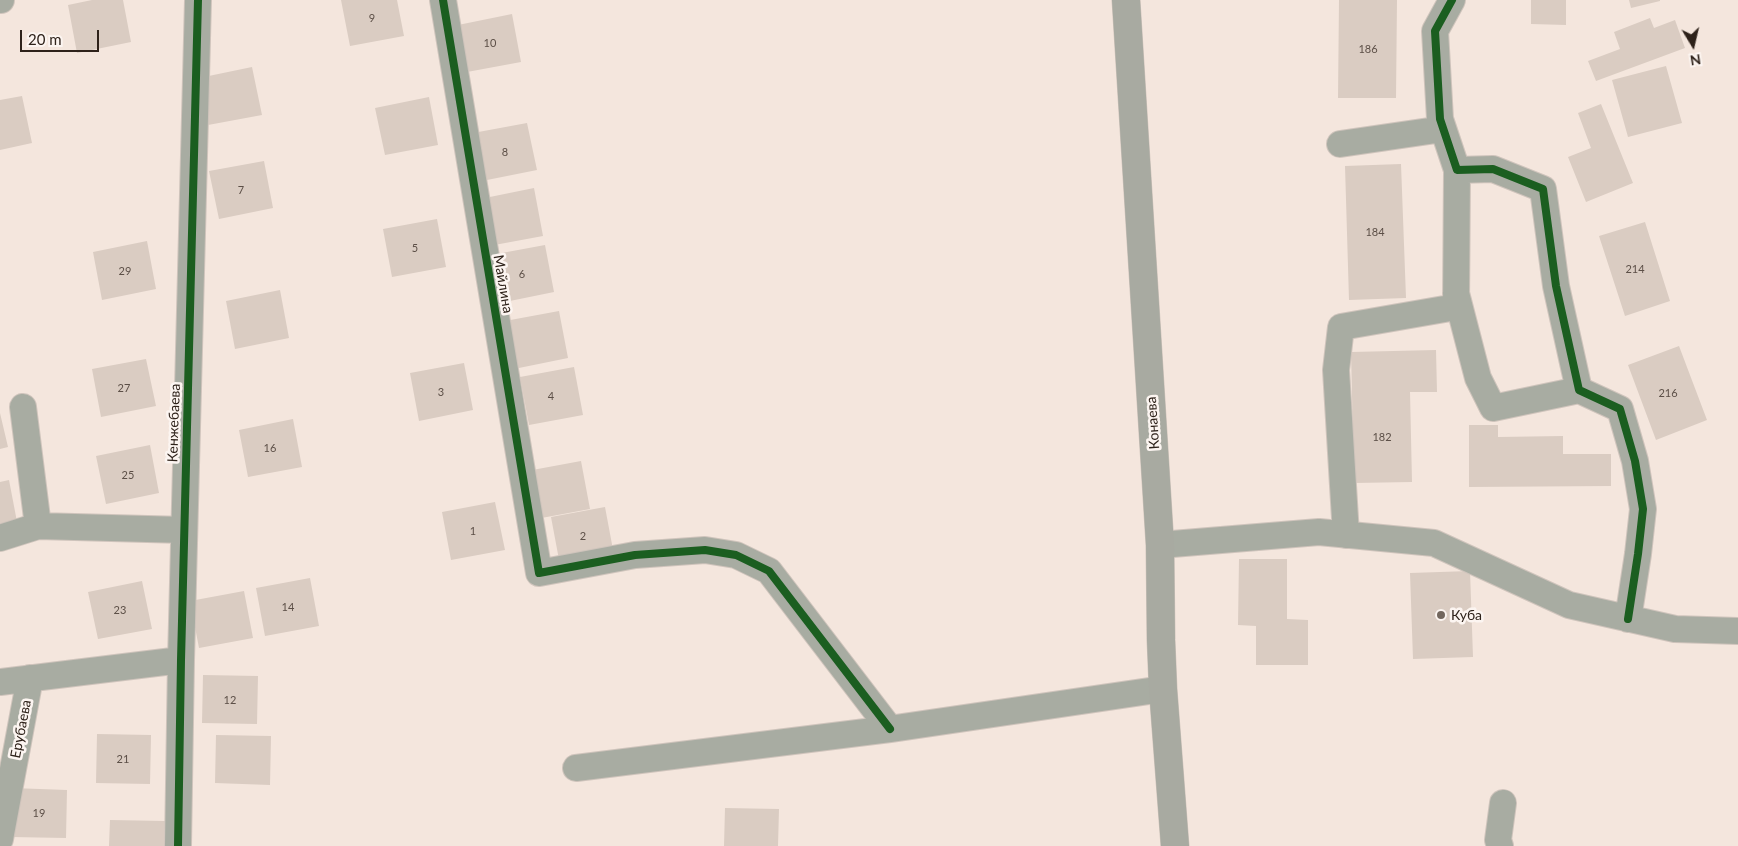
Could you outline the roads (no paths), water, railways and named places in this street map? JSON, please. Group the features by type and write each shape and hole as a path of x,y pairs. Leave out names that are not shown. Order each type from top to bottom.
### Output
{"main road":[{"name":"Конаева","path":"1126,0 1160,545 1160,640 1174,846"}],"street":[{"name":"Кенжебаева","path":"178,846 198,0"},
{"name":"Майлина","path":"442,0 539,573 635,555 705,550 736,555 769,572 890,729"},
{"path":"1346,535 1336,370 1341,327 1456,307 1458,170 1440,119 1435,31 1452,0"},
{"path":"1340,144 1443,129"},
{"path":"1458,170 1493,169 1543,190 1556,286 1579,390"},
{"path":"1456,293 1478,378 1492,408 1579,390 1620,409 1635,461 1643,508 1628,619"},
{"path":"24,407 38,526"},
{"path":"0,538 38,526 184,530"},
{"path":"1160,545 1319,532 1434,543 1569,605 1675,629 1738,631"},
{"path":"0,682 181,660"},
{"name":"Ерубаева","path":"0,840 30,678"},
{"path":"576,768 890,729 1163,689"},
{"path":"1500,846 1498,840 1503,803"}],"place":[{"name":"Куба","path":"1441,615"}]}
